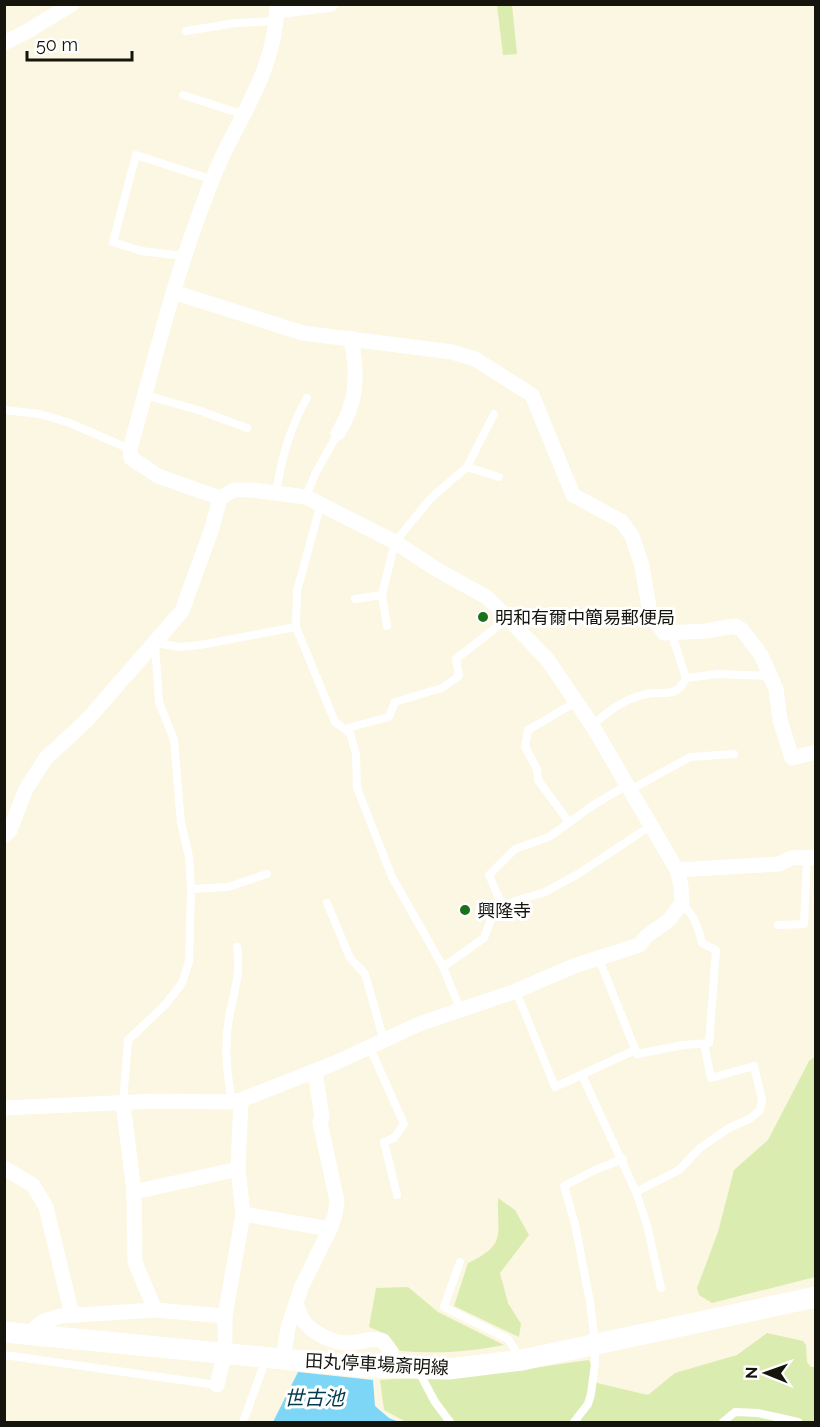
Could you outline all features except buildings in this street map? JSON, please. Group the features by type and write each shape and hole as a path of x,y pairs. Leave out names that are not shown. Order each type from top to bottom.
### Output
{"main road":[{"name":"田丸停車場斎明線","path":"4,1332 418,1370 477,1367 522,1360 816,1297"}],"street":[{"path":"4,43 72,4"},
{"path":"220,498 158,476 131,458 130,449 173,292 200,211 232,136 245,115 267,64 277,12 331,4"},
{"path":"173,292 303,333 452,352 475,358 532,395 573,495 621,521 632,536 642,566 650,613 664,633 706,632 735,626 742,630 761,656 776,689 780,720 792,758 816,752"},
{"path":"338,433 348,418 356,381 357,364 351,338"},
{"path":"4,836 10,830 26,789 46,758 87,720 176,618 188,598 220,498 234,490 276,493 306,497 321,503 395,542 436,569 488,598 547,659 592,725 677,870 682,903 669,920 648,935 639,945 574,966 516,991 419,1024 315,1072 237,1101 157,1101 4,1108"},
{"path":"677,870 778,864 791,858 811,857"},
{"path":"275,1358 301,1288 330,1229 337,1201 320,1122 322,1117 315,1072"},
{"path":"225,1339 225,1316 243,1214 238,1169 237,1101"},
{"path":"123,1103 134,1192 135,1262 155,1310"},
{"path":"4,1168 33,1185 46,1207 72,1315"},
{"path":"134,1192 238,1169"},
{"path":"243,1214 330,1229"},
{"path":"296,1304 306,1325 336,1341 351,1343 373,1339 383,1341 391,1352 390,1369"},
{"path":"31,1335 36,1327 51,1318 72,1315 155,1310 225,1316"},
{"path":"217,1385 222,1364"}],"lane":[{"path":"186,31 236,23 277,12"},
{"path":"183,95 245,115"},
{"path":"185,256 141,251 113,242 136,155 213,180"},
{"path":"145,394 248,428"},
{"path":"276,493 279,469 296,417 307,398"},
{"path":"4,410 40,414 67,422 130,449"},
{"path":"387,626 382,595 395,542 431,498 467,467 494,414"},
{"path":"306,497 315,474 338,433"},
{"path":"467,467 499,477"},
{"path":"321,503 297,591 296,627 335,722 350,733 356,754 357,788 392,877 443,966 459,1009"},
{"path":"355,599 382,595"},
{"path":"344,729 389,717 395,702 442,688 459,676 456,659 507,620"},
{"path":"123,1103 128,1040 165,1005 177,990 182,983 189,962 191,889 189,856 181,823 174,740 159,702 154,643 181,646 200,645 296,627"},
{"path":"592,725 620,704 647,693 664,694 683,686 686,678 671,632"},
{"path":"686,678 718,674 770,676"},
{"path":"568,822 538,780 537,769 525,747 528,730 576,702"},
{"path":"502,905 489,875 515,849 549,837 568,822 690,757 734,754"},
{"path":"443,966 484,938 493,914 502,905 545,892 578,874 651,825"},
{"path":"777,925 804,924 811,857"},
{"path":"191,889 228,887 267,874"},
{"path":"327,903 350,958 365,974 384,1041"},
{"path":"599,959 637,1054 682,1045 709,1043 716,950 702,943 693,915 682,903"},
{"path":"237,947 240,964 226,1041 227,1073 237,1101"},
{"path":"516,991 555,1087 635,1050"},
{"path":"636,1192 679,1170 700,1148 729,1128 751,1118 760,1110 762,1100 753,1066 711,1078 704,1044"},
{"path":"370,1048 404,1124 394,1138 384,1142 397,1195"},
{"path":"582,1075 623,1159 636,1192 647,1224 661,1287"},
{"path":"574,1422 588,1404 591,1394 595,1344 590,1302 575,1224 564,1185 623,1159"},
{"path":"460,1262 444,1307 508,1340 522,1360"},
{"path":"4,1355 217,1385"},
{"path":"243,1422 275,1358"},
{"path":"418,1370 435,1402 450,1422"},
{"path":"723,1422 735,1412 758,1413 798,1422"},
{"path":"758,1413 762,1422"}],"green space":[{"path":"497,5 512,5 517,54 503,55"},
{"path":"815,1057 815,1277 712,1303 699,1295 697,1288 718,1232 734,1170 768,1140 809,1061"},
{"path":"498,1198 515,1210 529,1235 500,1273 508,1303 521,1324 519,1337 454,1306 468,1263 489,1250 497,1238"},
{"path":"408,1287 438,1312 504,1345 452,1352 400,1351 388,1335 369,1327 376,1288"},
{"path":"767,1333 803,1341 806,1345 807,1362 811,1367 815,1367 815,1422 406,1422 384,1410 380,1380 511,1371 589,1360 597,1383 648,1395 675,1373 737,1355"}],"water":[{"name":"世古池","path":"298,1372 373,1380 375,1406 389,1418 399,1422 273,1422"}],"place":[{"name":"明和有爾中簡易郵便局","path":"483,617"},
{"name":"興隆寺","path":"465,910"}]}
